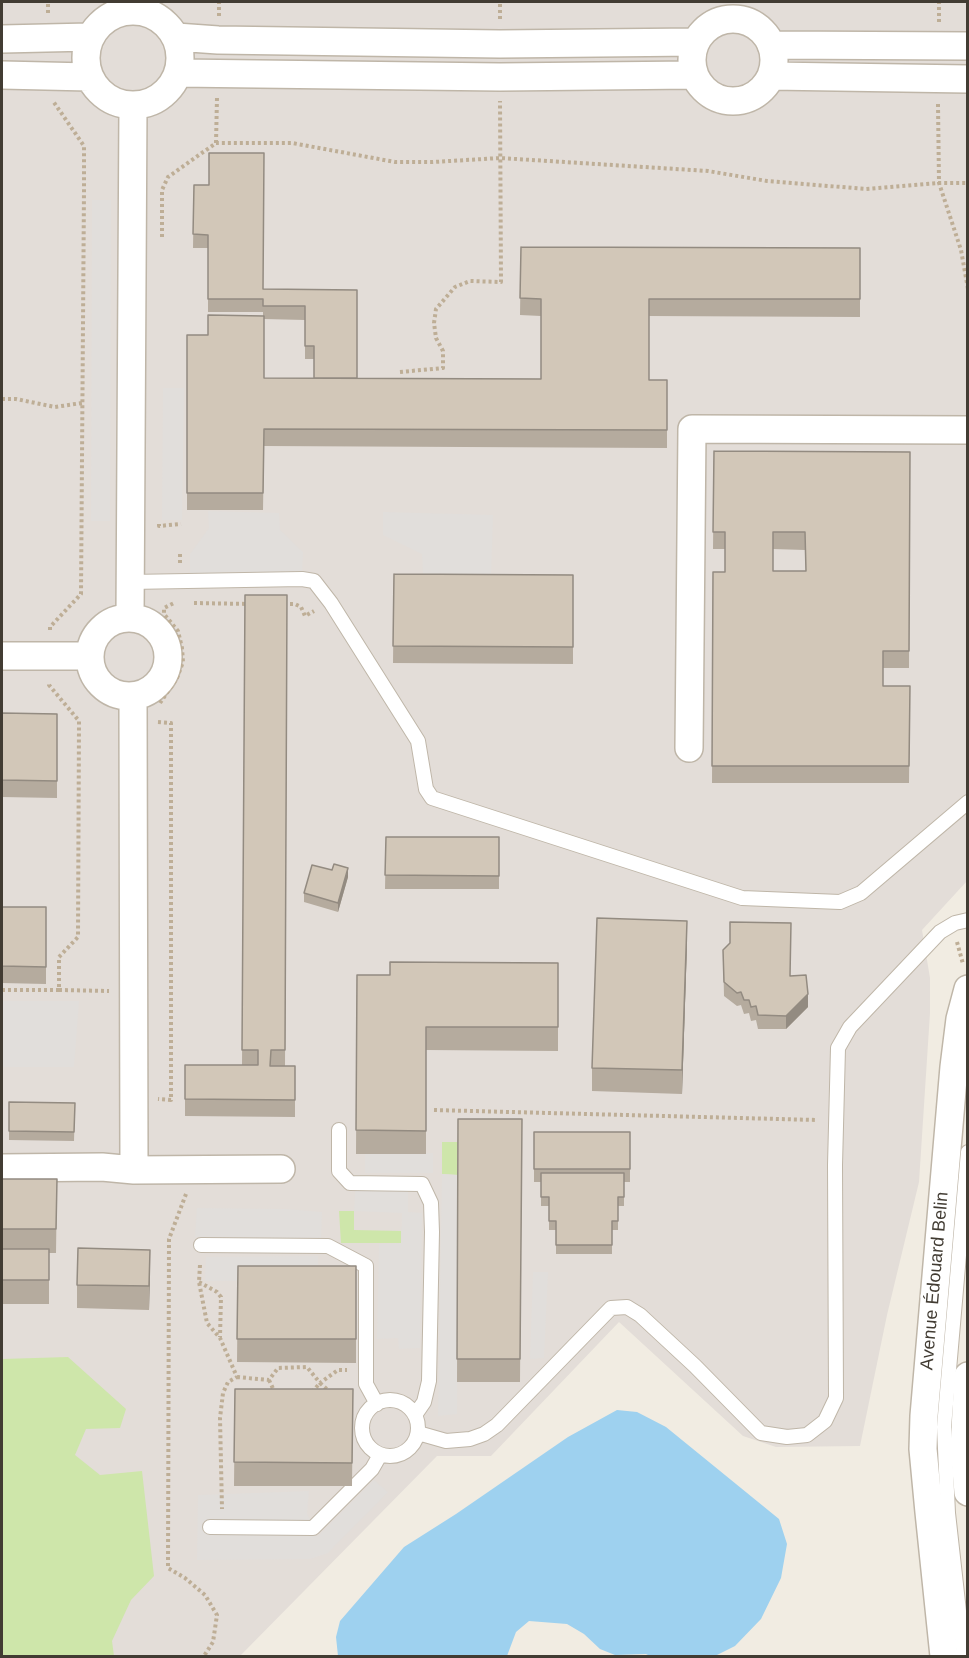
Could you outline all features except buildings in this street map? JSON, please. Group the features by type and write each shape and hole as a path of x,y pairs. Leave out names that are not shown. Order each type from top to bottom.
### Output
{"street":[{"path":"133,6 158,18 168,26 176,37 180,55 178,73 171,86 160,97 133,106 119,104 106,98 88,77 85,63 90,37 98,26 108,17 133,6"},
{"path":"735,10 765,34 771,45 774,66 763,88 752,97 739,102 724,101 711,96 693,75 691,64 692,52 702,32 735,10"},
{"path":"2,39 90,37"},
{"path":"176,37 219,40 500,44 696,42"},
{"path":"771,45 968,46"},
{"path":"178,73 500,77 693,75"},
{"path":"2,75 88,77"},
{"path":"771,76 968,79"},
{"path":"130,617 133,106"},
{"path":"689,748 692,429 968,430"},
{"path":"130,617 153,626 162,636 167,648 168,661 157,685 133,696 120,695 103,686 91,669 89,656 91,644 106,624 130,617"},
{"path":"2,656 89,656"},
{"path":"133,696 134,1170"},
{"name":"Avenue Édouard Belin","path":"944,1656 945,1574 923,1449 924,1416 954,1067 960,1019 968,988"},
{"path":"2,1168 281,1169"},
{"path":"968,1376 964,1448 968,1492"}],"lane":[{"path":"130,582 302,579 314,581 331,603 418,741 426,789 432,798 742,898 840,902 861,893 968,802"},
{"path":"418,1433 446,1441 470,1439 484,1434 497,1425 611,1308 627,1307 640,1315 694,1365 760,1433 787,1437 807,1435 825,1421 836,1398 838,1048 850,1028 940,932 955,922 968,920"},
{"path":"339,1130 339,1171 350,1183 422,1184 431,1203 429,1381 424,1402 414,1415"},
{"path":"964,1656 945,1574 944,1427 968,1152"},
{"path":"201,1245 328,1246 366,1266 366,1384 377,1404"},
{"path":"390,1400 408,1407 418,1424 418,1433 408,1450 399,1455 380,1455 365,1442 362,1423 366,1414 377,1404 390,1400"},
{"path":"216,1527 313,1528 372,1469 380,1455"}],"path":[{"path":"47,39 48,2"},
{"path":"500,2 500,44"},
{"path":"46,76 45,89 84,146 81,594 50,627 49,685 79,721 78,937 59,957 59,990"},
{"path":"400,372 443,368 443,351 436,338 436,309 455,287 470,281 501,282 500,77"},
{"path":"162,238 162,190 168,177 216,143 292,143 394,162 500,158 708,171 767,181 866,189 968,183"},
{"path":"939,183 962,250 968,289"},
{"path":"2,399 16,399 55,407 82,404"},
{"path":"159,514 159,526 181,524"},
{"path":"156,711 177,678 183,662 178,631 164,614 164,608 171,603 179,603"},
{"path":"190,603 260,604"},
{"path":"283,604 295,604 301,607 305,616 331,603"},
{"path":"134,1099 171,1100 171,723 151,722"},
{"path":"2,990 134,991"},
{"path":"434,1110 836,1120"},
{"path":"188,1170 186,1195 170,1239 168,1568 185,1578 205,1595 217,1615 213,1642 204,1656"},
{"path":"201,1245 199,1282 207,1323 220,1338 237,1377"},
{"path":"199,1282 217,1292 221,1297 220,1338"},
{"path":"269,1380 278,1368 307,1367 338,1400 366,1414"},
{"path":"307,1398 320,1383 338,1370 366,1370"},
{"path":"216,1527 222,1393 228,1382 237,1377 269,1380"},
{"path":"269,1380 274,1393 280,1399"}],"shaded area":[{"path":"2,2 967,2 967,881 922,930 930,978 930,1013 919,1182 887,1315 860,1446 776,1447 743,1436 619,1322 491,1456 437,1456 240,1656 2,1656"},
{"path":"92,200 111,200 110,521 91,521"},
{"path":"163,388 184,388 182,520 162,520"},
{"path":"208,511 279,513 280,530 303,552 302,574 190,575 190,554 209,528"},
{"path":"383,512 493,515 491,576 423,574 422,554 383,535"},
{"path":"2,1001 79,1001 74,1067 2,1067"},
{"path":"433,1153 433,1173 365,1173 365,1154"},
{"path":"442,1174 458,1175 457,1414 438,1416"},
{"path":"355,1191 408,1191 408,1212 422,1213 420,1348 399,1349 398,1338 377,1339 379,1244 401,1243 402,1213 354,1211"},
{"path":"197,1208 285,1209 322,1212 321,1238 195,1237"},
{"path":"318,1256 318,1280 205,1281 206,1257"},
{"path":"533,1272 548,1272 544,1358 530,1359"},
{"path":"374,1480 388,1492 328,1553 310,1559 197,1560 198,1495 309,1491 307,1513 317,1537"}],"green space":[{"path":"442,1142 458,1142 458,1175 442,1174"},
{"path":"339,1211 354,1211 354,1230 401,1231 401,1243 341,1243"},
{"path":"68,1357 126,1409 120,1428 86,1429 75,1455 100,1475 142,1471 154,1576 131,1600 112,1641 114,1656 2,1656 2,1359"}],"water":[{"path":"617,1410 637,1412 666,1427 779,1519 787,1544 781,1578 761,1619 735,1646 715,1656 615,1655 600,1649 584,1634 567,1624 529,1621 516,1632 507,1656 338,1656 336,1637 340,1621 404,1547 568,1437"}]}
